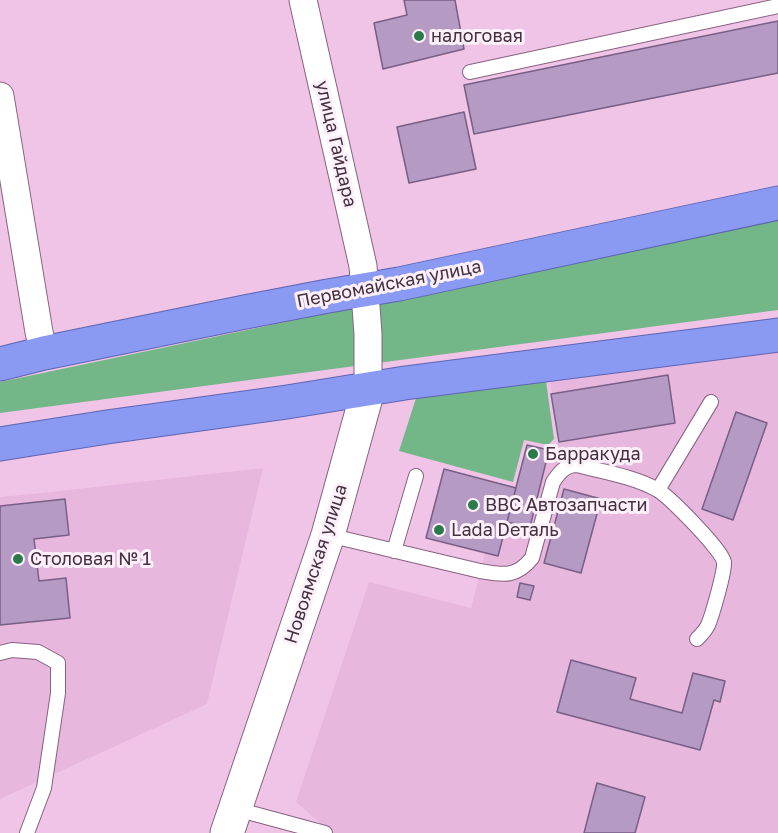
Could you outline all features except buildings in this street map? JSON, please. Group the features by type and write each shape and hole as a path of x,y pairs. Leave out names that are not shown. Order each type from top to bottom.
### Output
{"highway":[{"name":"Первомайская улица","path":"0,364 44,353 317,298 399,284 778,203"},
{"path":"0,444 368,390 405,382 778,335"}],"street":[{"name":"улица Гайдара","path":"303,0 363,266 366,289"},
{"path":"0,96 44,353"},
{"name":"Новоямская улица","path":"232,821 328,535 368,390 366,289"}],"lane":[{"path":"470,72 778,6"},
{"path":"658,490 711,402"},
{"path":"328,535 501,575 519,570 532,558 553,482 557,475 570,465 641,482 658,490 674,503 718,551 724,562 708,627 697,639"},
{"path":"394,551 416,476"},
{"path":"0,653 12,650 38,652 58,663 58,693 44,788 27,833"},
{"path":"232,821 325,833"}],"shaded area":[{"path":"778,350 778,833 317,833 320,823 296,802 369,582 471,608 485,554 426,538 444,469 516,487 527,445 549,450 559,442 550,381"},
{"path":"263,468 207,704 0,799 0,497"}],"green space":[{"path":"778,215 778,310 0,413 0,382"},
{"path":"546,381 554,439 548,445 524,440 513,482 399,451 417,395"}],"place":[{"name":"налоговая","path":"419,36"},
{"name":"Барракуда","path":"533,454"},
{"name":"ВВС Автозапчасти","path":"473,505"},
{"name":"Lada Dеталь","path":"439,530"},
{"name":"Столовая № 1","path":"18,559"}]}
